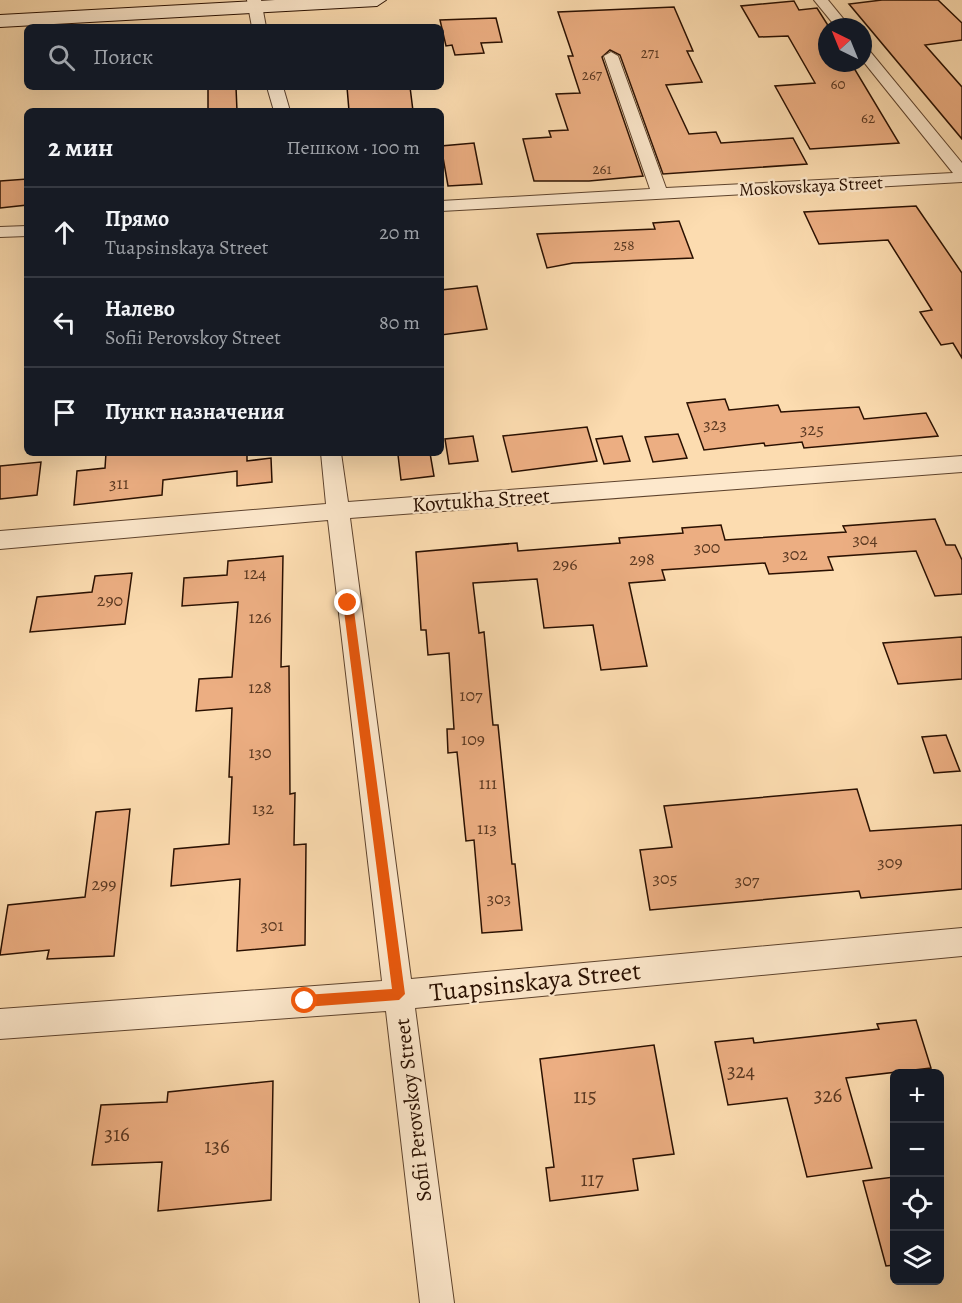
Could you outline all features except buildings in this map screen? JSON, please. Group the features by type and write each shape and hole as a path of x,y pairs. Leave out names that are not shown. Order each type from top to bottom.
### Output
{"main road":[{"path":"0,21 254,4 377,0"}],"street":[{"path":"820,0 835,18"},
{"path":"254,4 258,24"},
{"path":"610,56 660,194"},
{"path":"872,63 962,175"},
{"path":"276,90 281,108"},
{"name":"Moskovskaya Street","path":"444,206 962,175"},
{"path":"0,232 24,231"},
{"name":"Sofii Perovskoy Street","path":"331,456 336,511 399,994 436,1303"},
{"name":"Kovtukha Street","path":"0,540 336,511 962,464"},
{"name":"Tuapsinskaya Street","path":"0,1024 399,994 962,942"}],"route":[{"path":"305,1001 399,994 348,603"}]}
